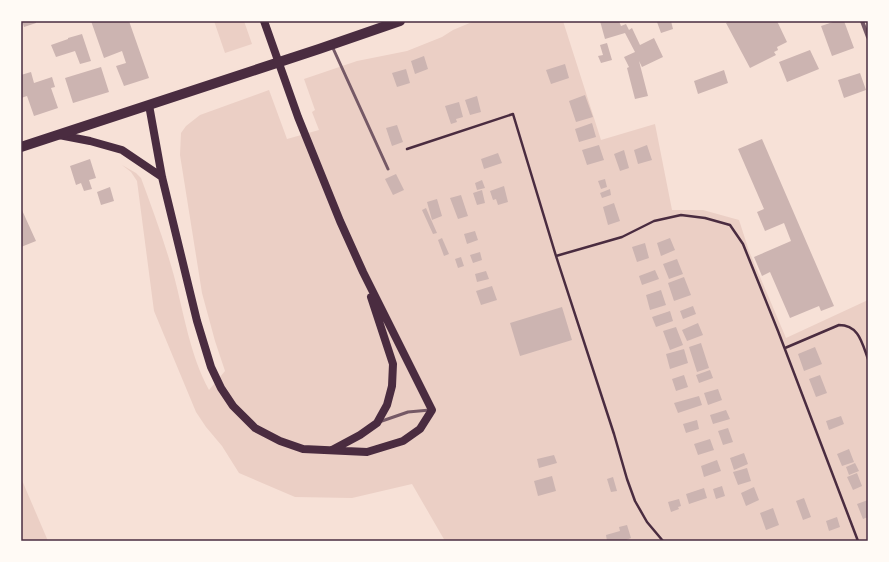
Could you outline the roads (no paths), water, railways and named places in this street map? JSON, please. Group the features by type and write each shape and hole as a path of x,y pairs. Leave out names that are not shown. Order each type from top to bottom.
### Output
{"main road":[{"path":"149,105 162,177 197,321 211,367 221,388 233,406 255,428 280,442 303,449 367,452 403,441 420,429 432,410 363,272 340,221 298,117 264,21"},
{"path":"21,147 400,21"},
{"path":"59,135 90,141 122,150 162,177"},
{"path":"332,450 360,435 377,423 387,405 392,386 393,364 363,272"}],"street":[{"path":"862,21 868,37"}],"lane":[{"path":"331,44 388,169"},
{"path":"377,423 408,412 432,410"}]}
